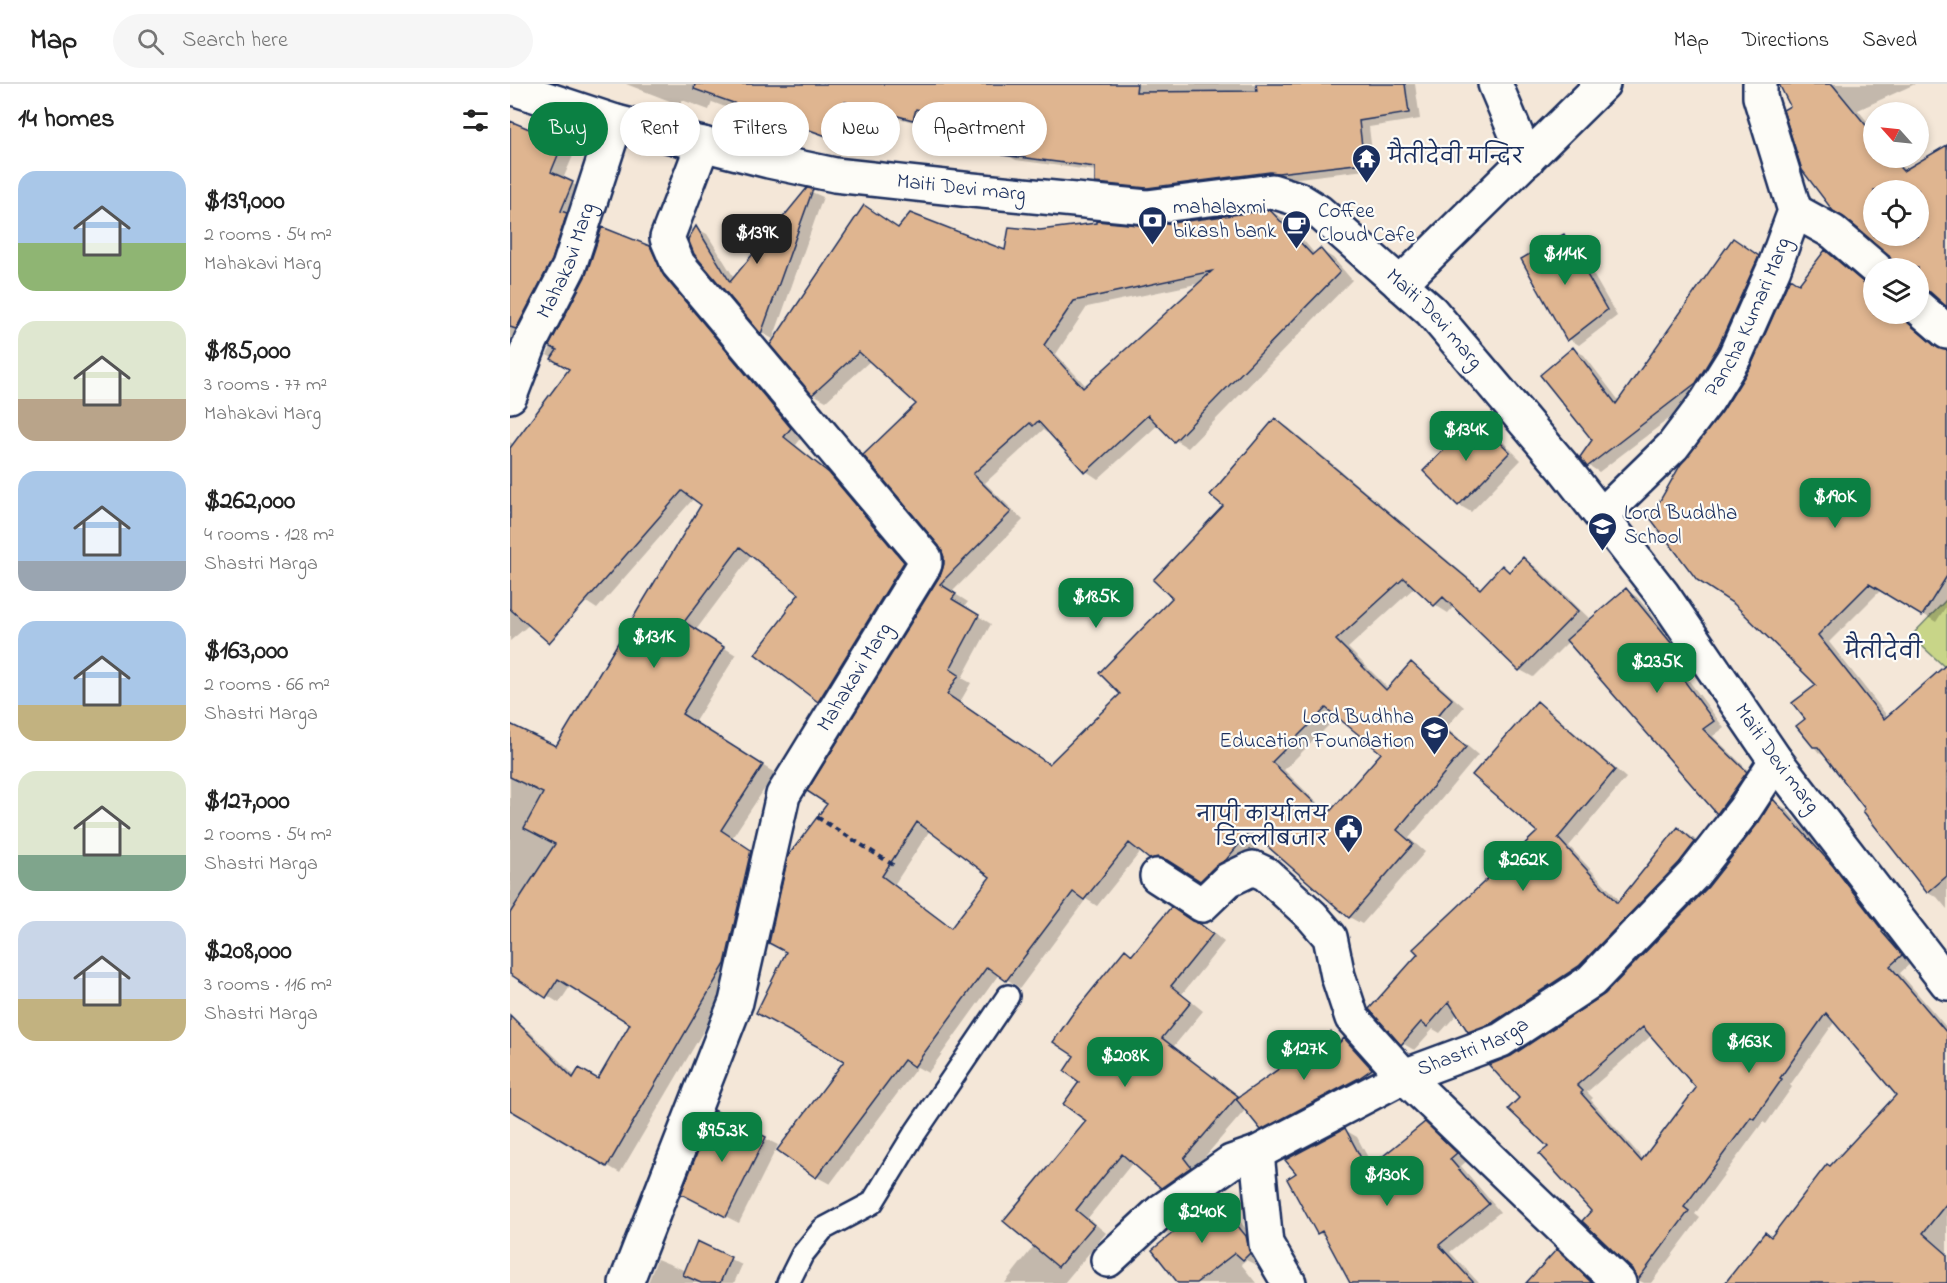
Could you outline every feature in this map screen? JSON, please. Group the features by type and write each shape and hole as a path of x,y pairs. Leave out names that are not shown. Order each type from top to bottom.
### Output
{"street":[{"path":"1495,84 1527,160"},
{"path":"1400,284 1603,84"},
{"name":"Pancha Kumari Marg","path":"1602,515 1672,446 1707,401 1734,356 1774,268 1795,211 1760,97 1760,84"},
{"name":"Maiti Devi marg","path":"510,87 616,122 835,175 1147,207 1272,191 1298,199 1319,212 1431,311 1602,515 1663,595 1776,761 1947,983"},
{"name":"Mahakavi Marg","path":"510,396 531,341 569,267 616,122"},
{"name":"Mahakavi Marg","path":"627,1283 736,1002 783,795 925,564 925,558 678,264 667,238 703,144"},
{"path":"1795,211 1833,232 1863,258"},
{"path":"1929,316 1947,332"},
{"name":"Shastri Marga","path":"1108,1260 1161,1211 1231,1162 1257,1153 1404,1076 1501,1041 1591,981 1693,875 1744,810 1776,761"},
{"path":"1157,876 1202,905 1228,880 1253,868 1266,874 1312,916 1330,937 1338,976 1352,1018 1404,1076 1619,1283"},
{"path":"1257,1153 1266,1244 1289,1283"}],"lane":[{"path":"788,1283 802,1255 823,1229 872,1203 913,1136 1008,996"}],"path":[{"path":"783,795 895,866"}],"green space":[{"path":"1947,599 1947,669 1911,636"}],"building":[{"path":"695,84 1137,84 1136,92 1257,91 1256,84 1405,84 1409,113 1359,121 1364,163 1270,172 1147,188 1095,183 1095,167 1011,156 1047,156 1047,102 912,102 912,120 900,117 900,102 821,102 821,134 809,130 809,102 731,102 694,89"},
{"path":"1779,84 1832,84 1863,122 1863,168 1900,168 1903,171 1908,168 1929,168 1929,156 1947,145 1947,307 1929,292 1929,258 1890,258 1878,246 1929,246 1929,180 1863,180 1863,233 1833,211 1802,170 1783,110 1790,106"},
{"path":"510,121 528,128 528,156 558,156 551,172 573,182 561,211 567,213 552,260 516,329 510,327"},
{"path":"807,188 813,189 761,334 694,254 688,239 696,226 730,282"},
{"path":"864,205 898,228 910,213 1005,250 1009,227 1040,230 1096,223 1096,221 1149,226 1270,210 1312,255 1320,248 1340,272 1174,442 1148,415 1085,473 1038,421 1033,426 1030,423 973,474 1011,512 940,584 956,594 952,599 979,615 950,669 959,675 947,694 1049,764 1120,694 1099,673 1172,598 1153,580 1223,506 1210,495 1275,418 1480,589 1502,565 1509,572 1523,557 1578,611 1519,671 1443,597 1434,606 1404,578 1336,640 1386,690 1411,662 1452,699 1434,720 1466,747 1397,830 1413,844 1349,918 1250,831 1226,860 1215,866 1200,881 1167,860 1158,857 1149,859 1129,843 1084,900 1073,892 1006,981 987,967 914,1067 904,1060 816,1178 777,1150 844,1061 756,1013 786,952 769,943 788,856 827,804 807,791 941,574 944,557 939,546 863,455 916,404 859,352 812,395 770,345","holes":["1212,271 1083,388 1044,345 1074,301","1326,708 1381,753 1327,815 1272,762","917,822 990,877 951,928 882,876"]},
{"path":"602,227 650,246 664,276 791,428 784,437 829,473 904,562 818,702 755,654 799,594 740,547 684,622 724,647 682,714 763,765 721,830 751,850 725,964 607,1167 510,1110 510,1015 573,1078 579,1068 598,1079 630,1024 558,979 546,998 510,974 510,913 555,844 524,828 543,793 510,777 510,724 556,746 701,505 682,491 549,643 510,609 510,448 569,369 551,359 557,350 549,346 586,275"},
{"path":"1564,234 1607,310 1567,341 1521,259"},
{"path":"1733,238 1759,256 1718,347 1696,383 1587,467 1580,457 1592,440 1540,375 1573,347 1616,404"},
{"path":"1825,250 1863,282 1863,324 1909,324 1935,346 1947,350 1947,576 1922,616 1869,584 1818,635 1884,719 1947,664 1947,876 1927,893 1863,811 1865,809 1818,747 1813,747 1796,726 1805,719 1792,703 1816,685 1734,604 1697,580 1650,518 1681,464 1722,412 1751,366 1790,278 1799,284"},
{"path":"1475,418 1510,452 1458,506 1423,471"},
{"path":"1626,588 1681,655 1671,663 1714,721 1703,729 1747,772 1717,814 1566,640"},
{"path":"1537,701 1615,770 1558,838 1617,903 1678,827 1695,842 1679,863 1579,966 1492,1023 1468,1032 1449,1002 1427,1027 1421,1022 1401,1045 1369,1009 1418,954 1413,949 1537,832 1472,775"},
{"path":"1773,799 1833,866 1902,955 1890,966 1947,1033 1947,1203 1923,1233 1947,1254 1947,1283 1725,1283 1765,1232 1771,1237 1827,1164 1830,1166 1896,1095 1826,1013 1754,1119 1751,1117 1684,1207 1689,1211 1637,1281 1632,1269 1582,1221 1591,1211 1539,1154 1548,1147 1508,1109 1519,1098 1489,1065 1511,1056 1605,994 1708,887 1759,822","holes":["1643,1027 1696,1088 1641,1161 1581,1093 1583,1091 1577,1085"]},
{"path":"1171,907 1213,934 1171,986 1191,1002 1162,1038 1238,1096 1184,1158 1191,1167 1161,1188 1122,1154 1076,1210 1094,1225 1058,1267 1003,1221 1086,1121 1063,1104 1079,1082 1064,1071 1074,1056 1053,1042 1125,949 1132,955"},
{"path":"1331,1032 1339,1043 1344,1038 1372,1069 1261,1130 1236,1099"},
{"path":"714,1110 766,1137 726,1217 681,1194"},
{"path":"1425,1122 1457,1153 1450,1159 1489,1204 1439,1245 1474,1283 1350,1283 1322,1231 1317,1234 1287,1179 1296,1173 1285,1160 1345,1128 1367,1169"},
{"path":"1214,1197 1246,1236 1250,1253 1243,1260 1235,1253 1196,1283 1178,1283 1152,1250 1193,1216 1190,1214"},
{"path":"697,1241 731,1257 720,1283 701,1283 683,1275"},
{"path":"1557,1249 1592,1283 1526,1283"}],"place":[{"name":"मैतीदेवी मन्दिर","path":"1367,184"},
{"name":"mahalaxmi bikash bank","path":"1152,246"},
{"name":"Coffee Cloud Cafe","path":"1297,250"},
{"name":"Lord Buddha School","path":"1603,552"},
{"name":"Lord Budhha Education Foundation","path":"1435,756"},
{"name":"नापी कार्यालय डिल्लीबजार","path":"1349,854"}],"district":[{"name":"मैतीदेवी","path":"1883,653"}]}
